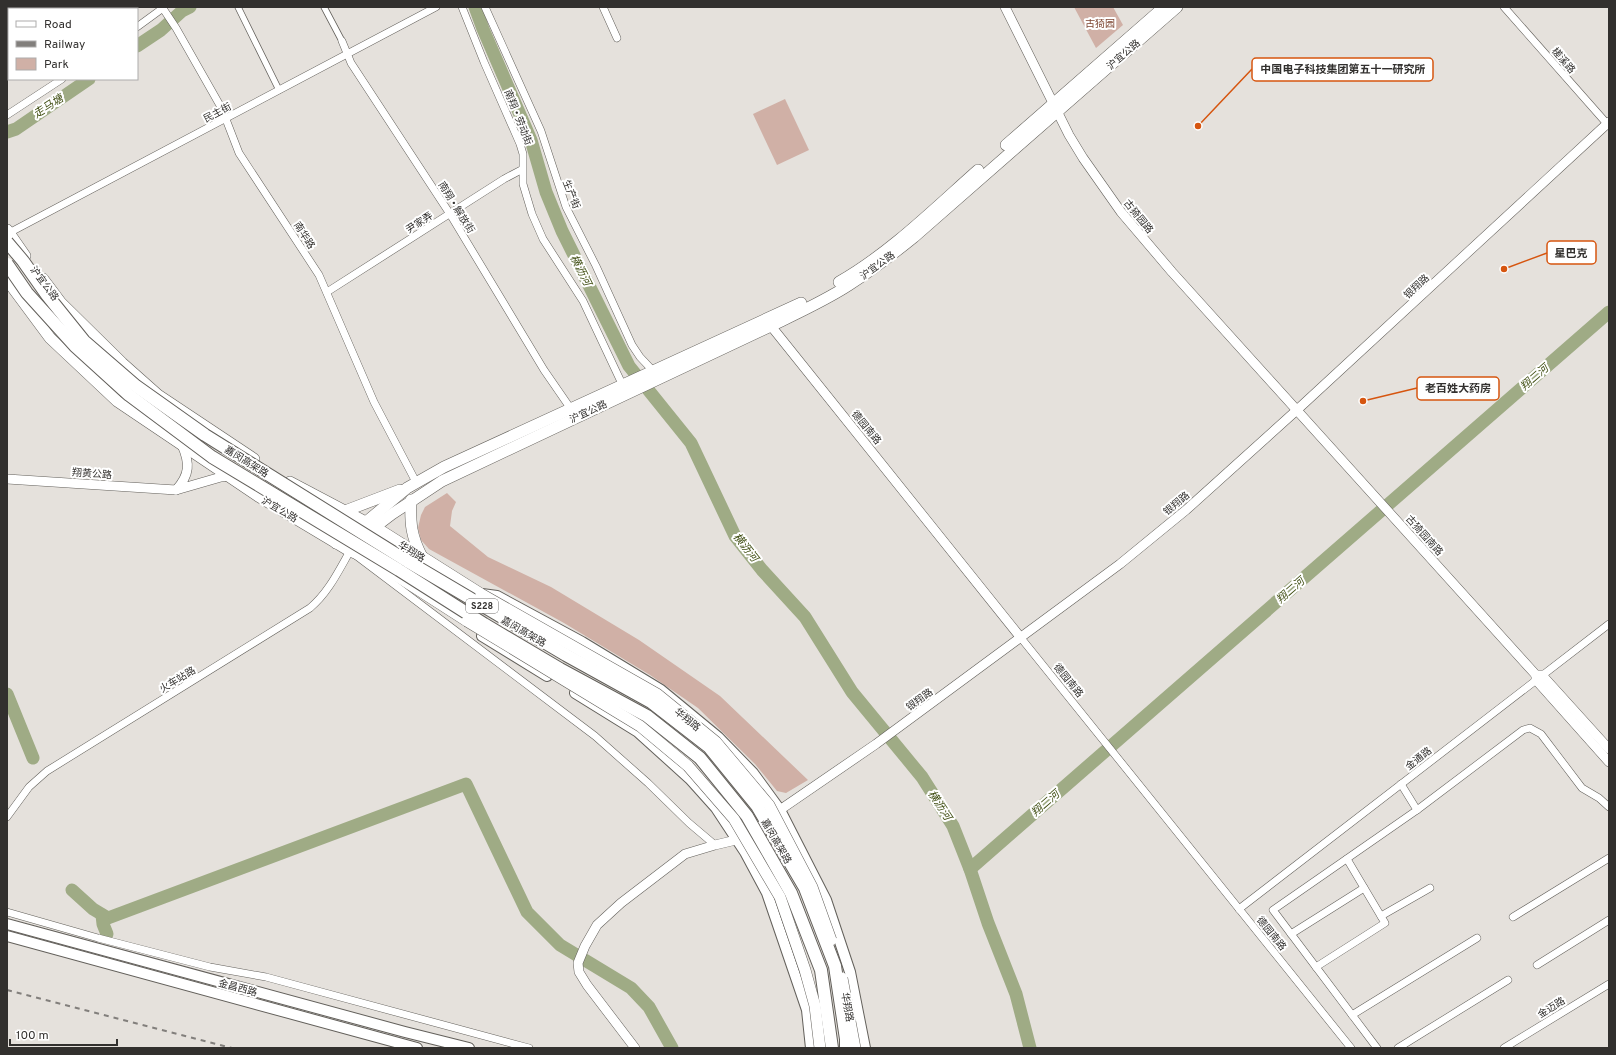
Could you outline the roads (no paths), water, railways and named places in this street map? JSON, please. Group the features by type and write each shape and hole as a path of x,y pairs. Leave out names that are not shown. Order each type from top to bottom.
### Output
{"highway":[{"name":"嘉闵高架路","path":"8,235 23,261 47,295 84,341 136,386 205,435 407,561 566,655 651,702 709,747 757,806 805,888 835,966 846,1048"},
{"name":"嘉闵高架路","path":"7,264 27,293 75,346 129,395 212,457 399,570 484,624 560,669 647,716 700,758 747,816 791,893 821,970 832,1048"}],"main road":[{"name":"沪宜公路","path":"370,524 442,481 574,413 629,386 653,377 769,323 812,306 848,285 882,262 914,237 1164,7"},
{"name":"沪宜公路","path":"1056,107 1177,7"},
{"name":"沪宜公路","path":"8,235 60,303 158,395 283,479 370,524"},
{"name":"沪宜公路","path":"7,280 50,338 117,401 258,496 350,551 370,524 411,485 444,467 574,413"},
{"path":"345,511 411,485"},
{"path":"411,500 411,519 414,542 423,557"},
{"path":"336,543 370,524"},
{"name":"华翔路","path":"370,524 481,594 657,694 716,742 769,805 812,887 840,966 855,1048"},
{"path":"350,551 372,560 467,621 640,726 688,766 734,819 780,897 805,970 815,1006 820,1048"},
{"path":"481,594 497,596 582,642 661,690 718,737 753,774 780,810 826,900 850,972 865,1048"},
{"path":"467,621 483,637 638,732 690,779 716,808 744,852 767,894 807,1010 811,1048"},
{"name":"金昌西路","path":"7,924 397,1030 470,1048"},
{"name":"金昌西路","path":"7,936 417,1048"}],"street":[{"path":"238,7 279,90"},
{"name":"南翔 • 解放街","path":"324,7 342,41 351,63 450,214 544,370 574,413"},
{"name":"民主街","path":"8,235 436,7"},
{"name":"南翔 • 劳动街","path":"462,7 481,56 520,144 525,192 537,226 551,252 576,290 629,386"},
{"name":"生产街","path":"485,7 541,131 566,207 596,266 632,345 653,377"},
{"path":"603,7 617,38"},
{"name":"古猗园路","path":"1005,7 1075,145 1121,212 1172,272 1298,409"},
{"name":"槎溪路","path":"1504,7 1608,124"},
{"path":"138,26 164,9"},
{"name":"南华路","path":"164,9 226,118 239,153 314,267 327,292 411,485"},
{"path":"7,115 60,80"},
{"name":"银翔路","path":"635,1048 587,985 579,972 578,963 585,946 597,925 621,903 685,854 715,844 736,840 876,744 1120,564 1186,510 1608,124"},
{"name":"尹家弄","path":"327,292 504,179 522,170"},
{"name":"德园南路","path":"769,323 1351,1048"},
{"name":"古猗园南路","path":"1298,409 1538,677 1609,762"},
{"path":"176,490 185,481 187,473 188,457 182,445"},
{"path":"176,490 212,479 229,476"},
{"name":"翔黄公路","path":"7,479 176,490"},
{"path":"350,551 595,736 689,823 715,844"},
{"name":"火车站路","path":"7,817 29,787 47,771 310,608 323,596 350,551"},
{"name":"金通路","path":"1239,909 1538,677 1609,624"},
{"name":"古猗园南路","path":"1538,677 1609,749"},
{"path":"1377,1048 1273,910 1417,810 1523,730 1530,728 1541,734 1582,788 1609,807"},
{"path":"1401,784 1417,810"},
{"path":"1513,918 1609,858"},
{"path":"1316,967 1385,923 1347,859"},
{"path":"1291,934 1364,888"},
{"path":"1381,916 1430,888"},
{"path":"7,912 113,942 210,967 266,978 529,1048"},
{"path":"1537,964 1609,920"},
{"path":"1352,1015 1477,938"},
{"path":"1398,1048 1508,980"},
{"name":"金迈路","path":"1504,1048 1609,984"}],"waterway":[{"name":"走马塘","path":"138,45 161,30 182,11 190,7"},
{"name":"横沥河","path":"475,7 531,140 546,192 562,231 629,366 691,443 735,536 762,570 805,617 852,692 922,777 953,826 970,869 988,923 1016,994 1030,1048"},
{"name":"走马塘","path":"7,132 16,129 88,80"},
{"name":"翔二河","path":"970,869 1609,312"},
{"path":"7,694 33,758"},
{"path":"72,890 93,909 108,918 466,784 527,912 560,945 631,988 649,1007 672,1048"},
{"path":"102,915 103,924 107,934"}],"railway":[{"path":"7,990 232,1048"}],"place":[{"name":"中国电子科技集团第五十一研究所","path":"1198,126"},
{"name":"星巴克","path":"1504,269"},
{"name":"老百姓大药房","path":"1363,401"}],"park label":[{"name":"古猗园","path":"1100,23"}]}
